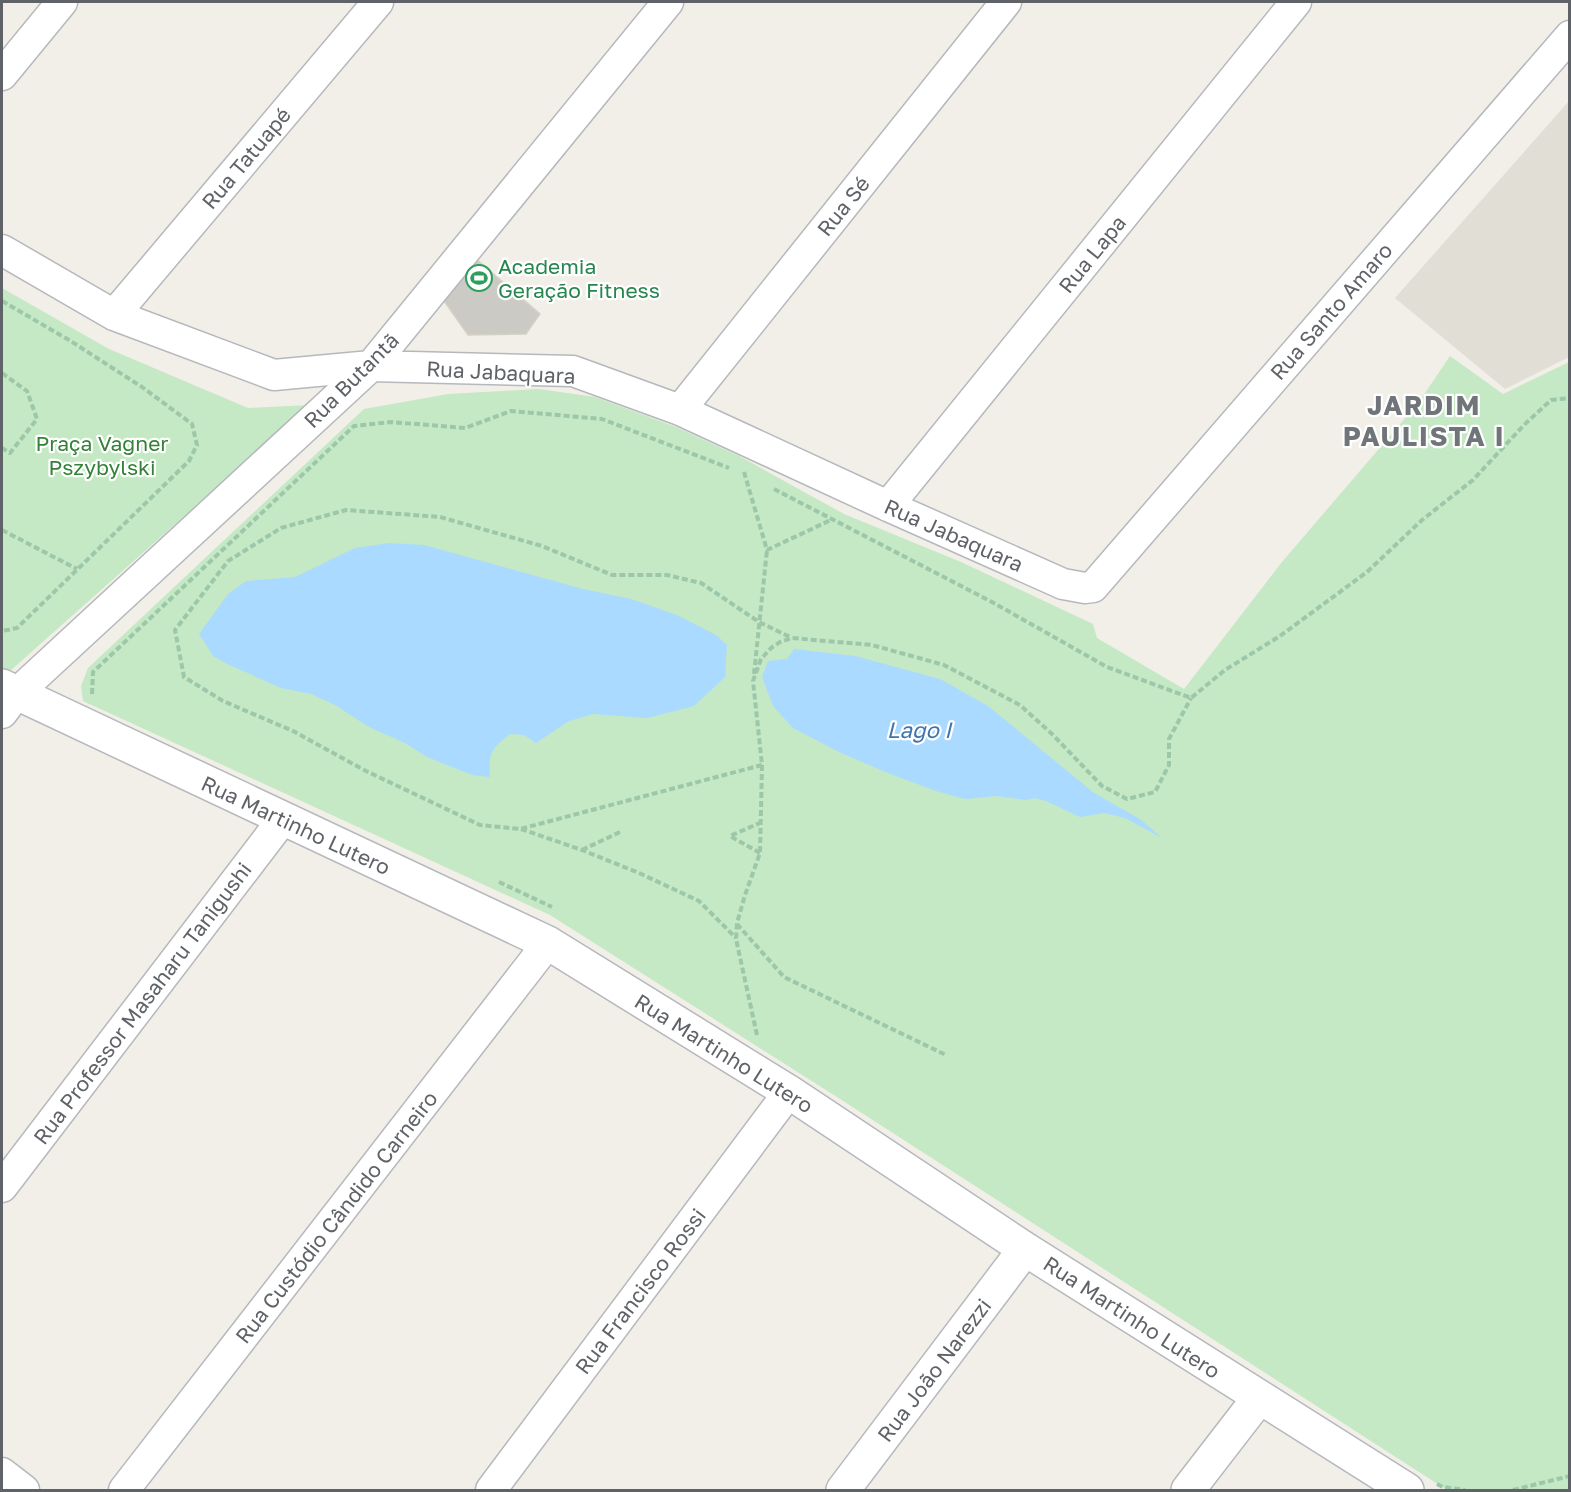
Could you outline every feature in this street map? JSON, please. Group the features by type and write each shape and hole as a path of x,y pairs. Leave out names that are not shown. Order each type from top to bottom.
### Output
{"street":[{"path":"2,75 62,2"},
{"name":"Rua Tatuapé","path":"114,315 378,2"},
{"name":"Rua Butantã","path":"7,698 371,366 668,2"},
{"name":"Rua Sé","path":"680,410 1006,2"},
{"name":"Rua Lapa","path":"888,506 1296,2"},
{"name":"Rua Santo Amaro","path":"1094,587 1569,36"},
{"name":"Rua Jabaquara","path":"2,250 114,315 274,375 371,366 573,371 680,410 1063,584 1085,588 1094,587"},
{"name":"Rua Martinho Lutero","path":"7,698 283,819 548,943 789,1092 1025,1249 1407,1491"},
{"name":"Rua Professor Masaharu Tanigushi","path":"2,1187 283,819"},
{"name":"Rua Custódio Cândido Carneiro","path":"124,1491 548,943"},
{"name":"Rua Francisco Rossi","path":"491,1491 789,1092"},
{"name":"Rua João Narezzi","path":"843,1491 1025,1249"},
{"path":"1188,1491 1259,1398"},
{"path":"2,1473 24,1491"}],"path":[{"path":"2,301 69,340 142,387 192,424 197,445 189,460 17,628 2,631"},
{"path":"2,373 27,390 37,419 10,453 2,448"},
{"path":"736,939 699,901 582,850 520,829 480,825 366,771 293,730 223,701 184,677 175,630 228,561 281,528 346,510 440,517 542,546 612,575 667,575 701,583 759,622 792,638 872,645 944,665 1020,705 1102,786 1127,799 1155,792 1169,765 1169,739 1191,698 1225,670 1280,636 1367,572 1422,520 1473,480 1524,425 1551,400 1569,398"},
{"path":"100,699 91,693 93,672 354,426 391,422 465,428 511,411 602,419 755,479"},
{"path":"742,465 767,550 753,681 762,765 760,853 737,923 736,939 757,1036"},
{"path":"765,484 992,602 1107,667 1191,698"},
{"path":"767,550 839,516"},
{"path":"2,530 77,568"},
{"path":"753,681 761,659 771,648 792,638"},
{"path":"520,829 762,765"},
{"path":"760,853 730,836 762,822"},
{"path":"582,850 621,832"},
{"path":"490,878 541,900 561,913"},
{"path":"737,923 784,977 946,1055"},
{"path":"1513,1491 1569,1476"}],"shaded area":[{"path":"1569,101 1569,357 1505,389 1395,298"}],"green space":[{"name":"Praça Vagner Pszybylski","path":"2,288 109,349 248,408 309,405 10,671 2,668"},
{"path":"1450,356 1503,394 1569,362 1569,1490 1447,1490 550,915 83,701 81,686 88,668 364,409 448,394 539,389 595,397 676,427 739,456 844,514 961,562 1093,624 1097,638 1184,689 1282,562 1419,402"}],"water":[{"path":"389,543 424,545 583,589 631,599 677,615 716,635 727,645 725,677 694,706 647,718 593,714 569,721 536,743 524,735 510,734 492,752 490,777 472,775 427,757 405,743 369,727 335,705 311,694 281,688 225,663 213,656 199,634 228,594 246,581 295,577 355,548"},
{"name":"Lago I","path":"794,649 855,656 940,679 988,706 1094,793 1140,819 1162,838 1125,818 1104,813 1080,817 1035,798 1026,800 996,796 965,799 936,791 839,752 793,728 773,706 762,677 768,661 787,659"}],"building":[{"name":"Academia Geração Fitness","path":"475,258 540,314 526,334 468,335 442,298"}],"place":[{"name":"Academia Geração Fitness","path":"479,278"}],"district":[{"name":"JARDIM PAULISTA I","path":"1424,420"}]}
